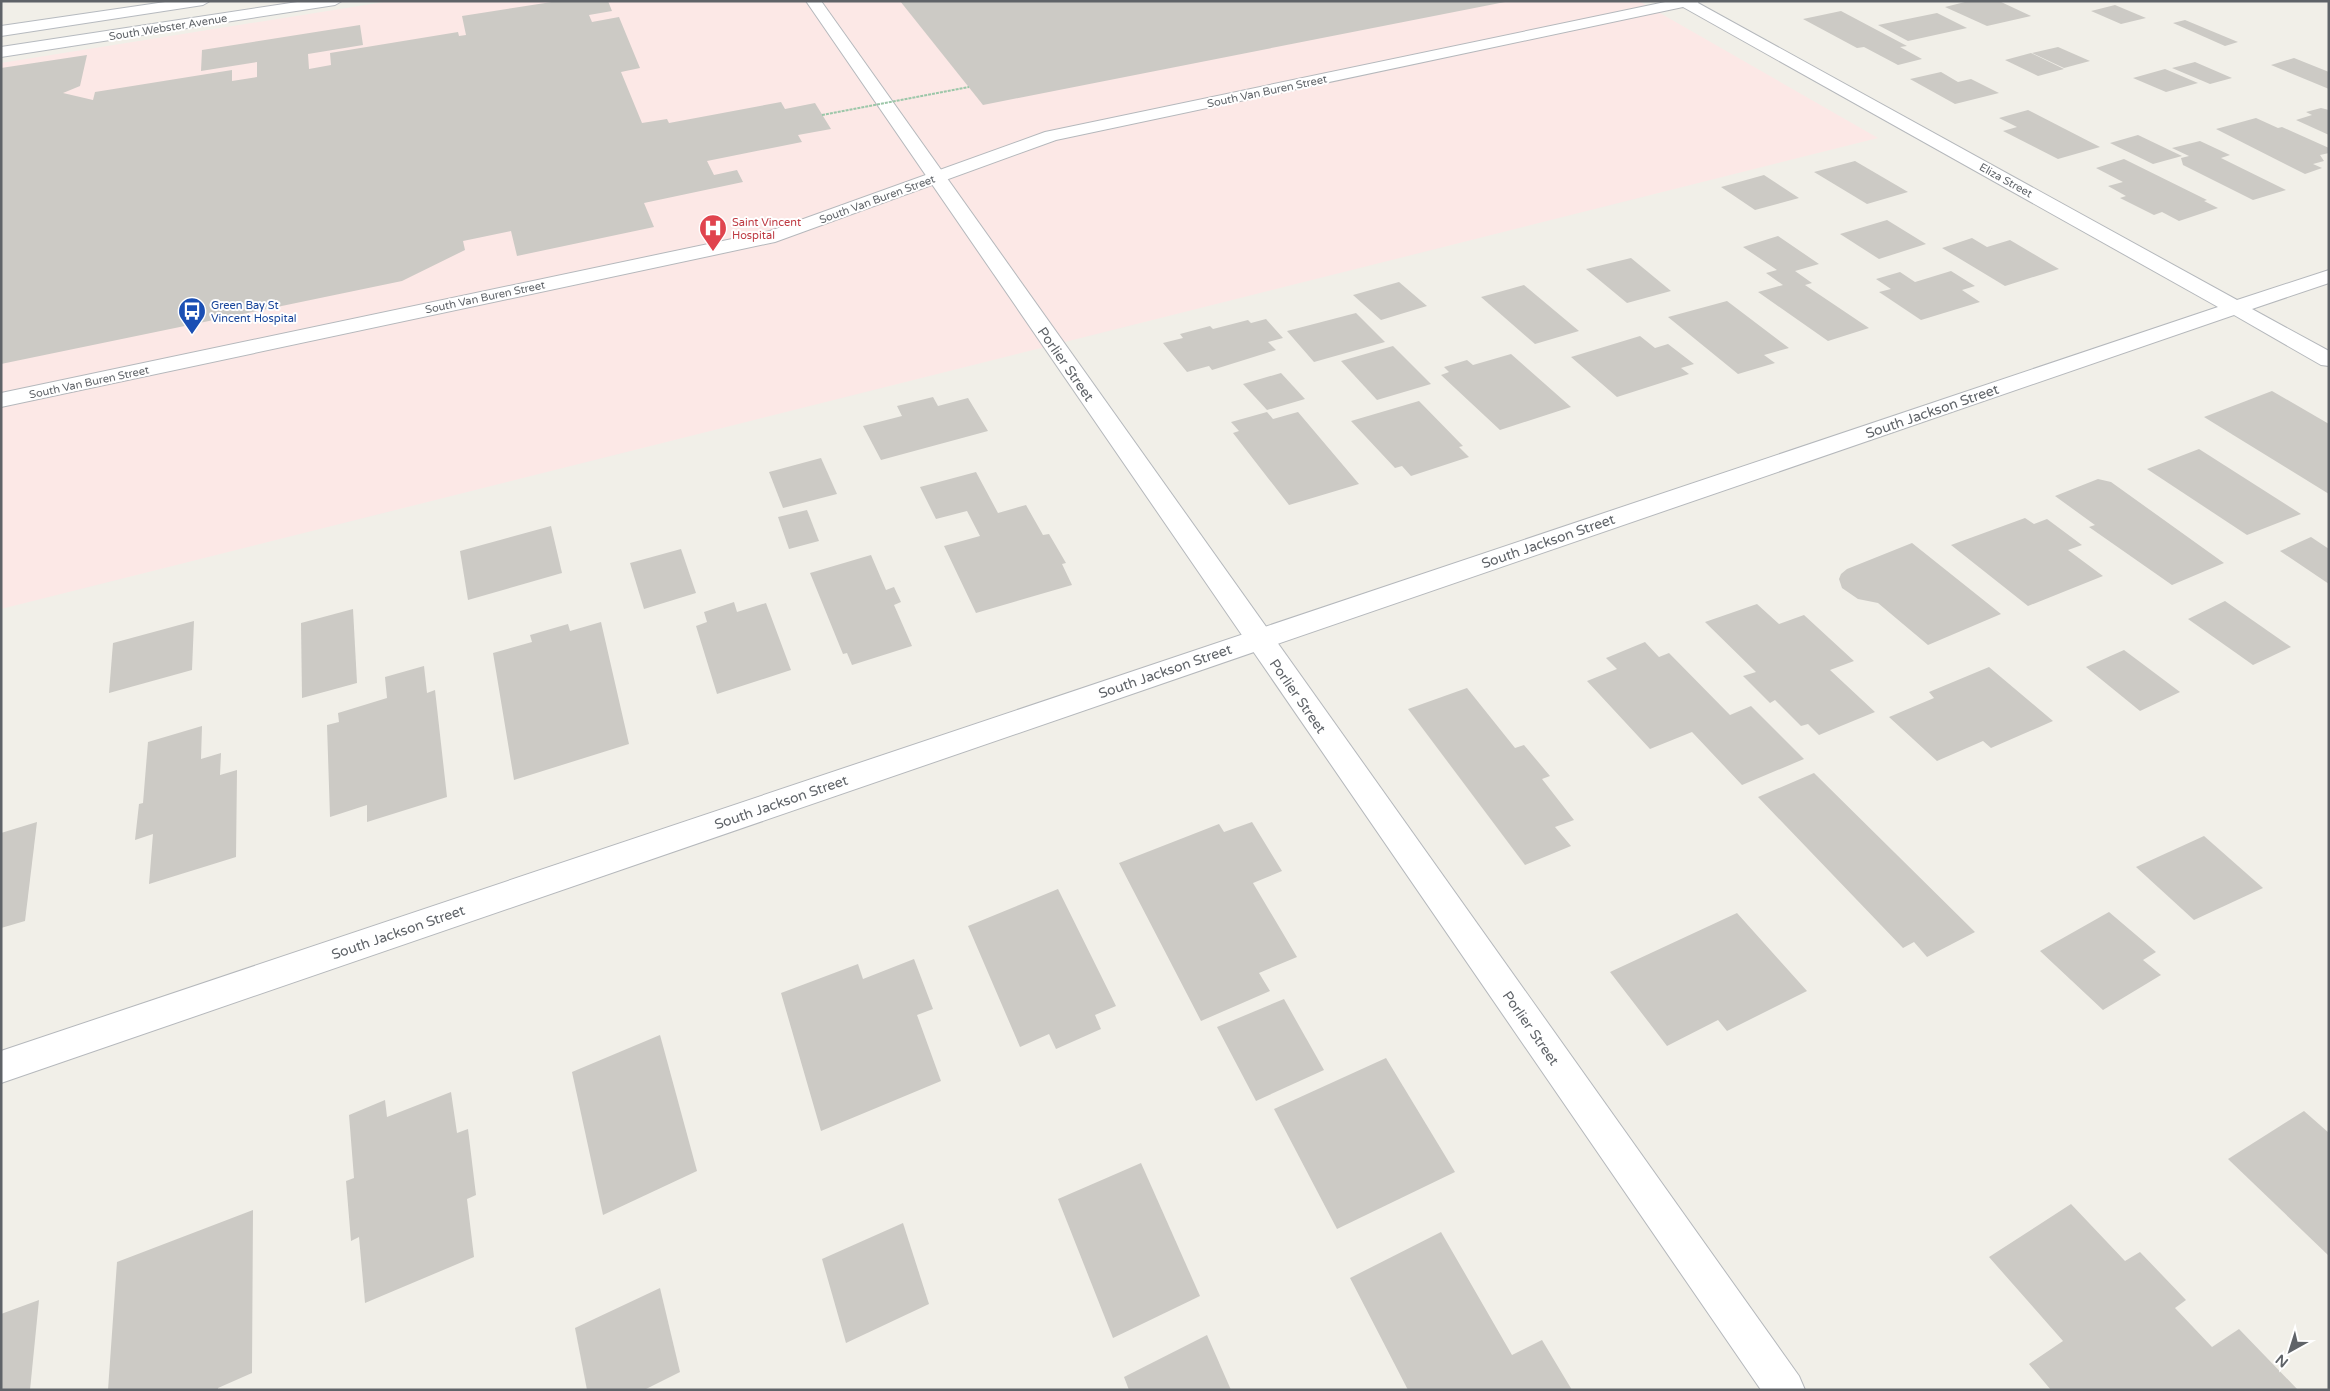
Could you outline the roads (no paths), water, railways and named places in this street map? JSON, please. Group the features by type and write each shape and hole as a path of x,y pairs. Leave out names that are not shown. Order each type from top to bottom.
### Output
{"street":[{"name":"South Webster Avenue","path":"1,31 202,1"},
{"name":"South Webster Avenue","path":"1,52 335,1"},
{"name":"Porlier Street","path":"813,1 1785,1390"},
{"name":"South Van Buren Street","path":"1,400 775,236 1051,136 1687,2"},
{"name":"Eliza Street","path":"1687,2 2329,360"},
{"name":"South Jackson Street","path":"1,1067 2329,276"}],"place":[{"name":"Saint Vincent Hospital","path":"713,252"},
{"name":"Green Bay St Vincent Hospital","path":"192,335"}]}
